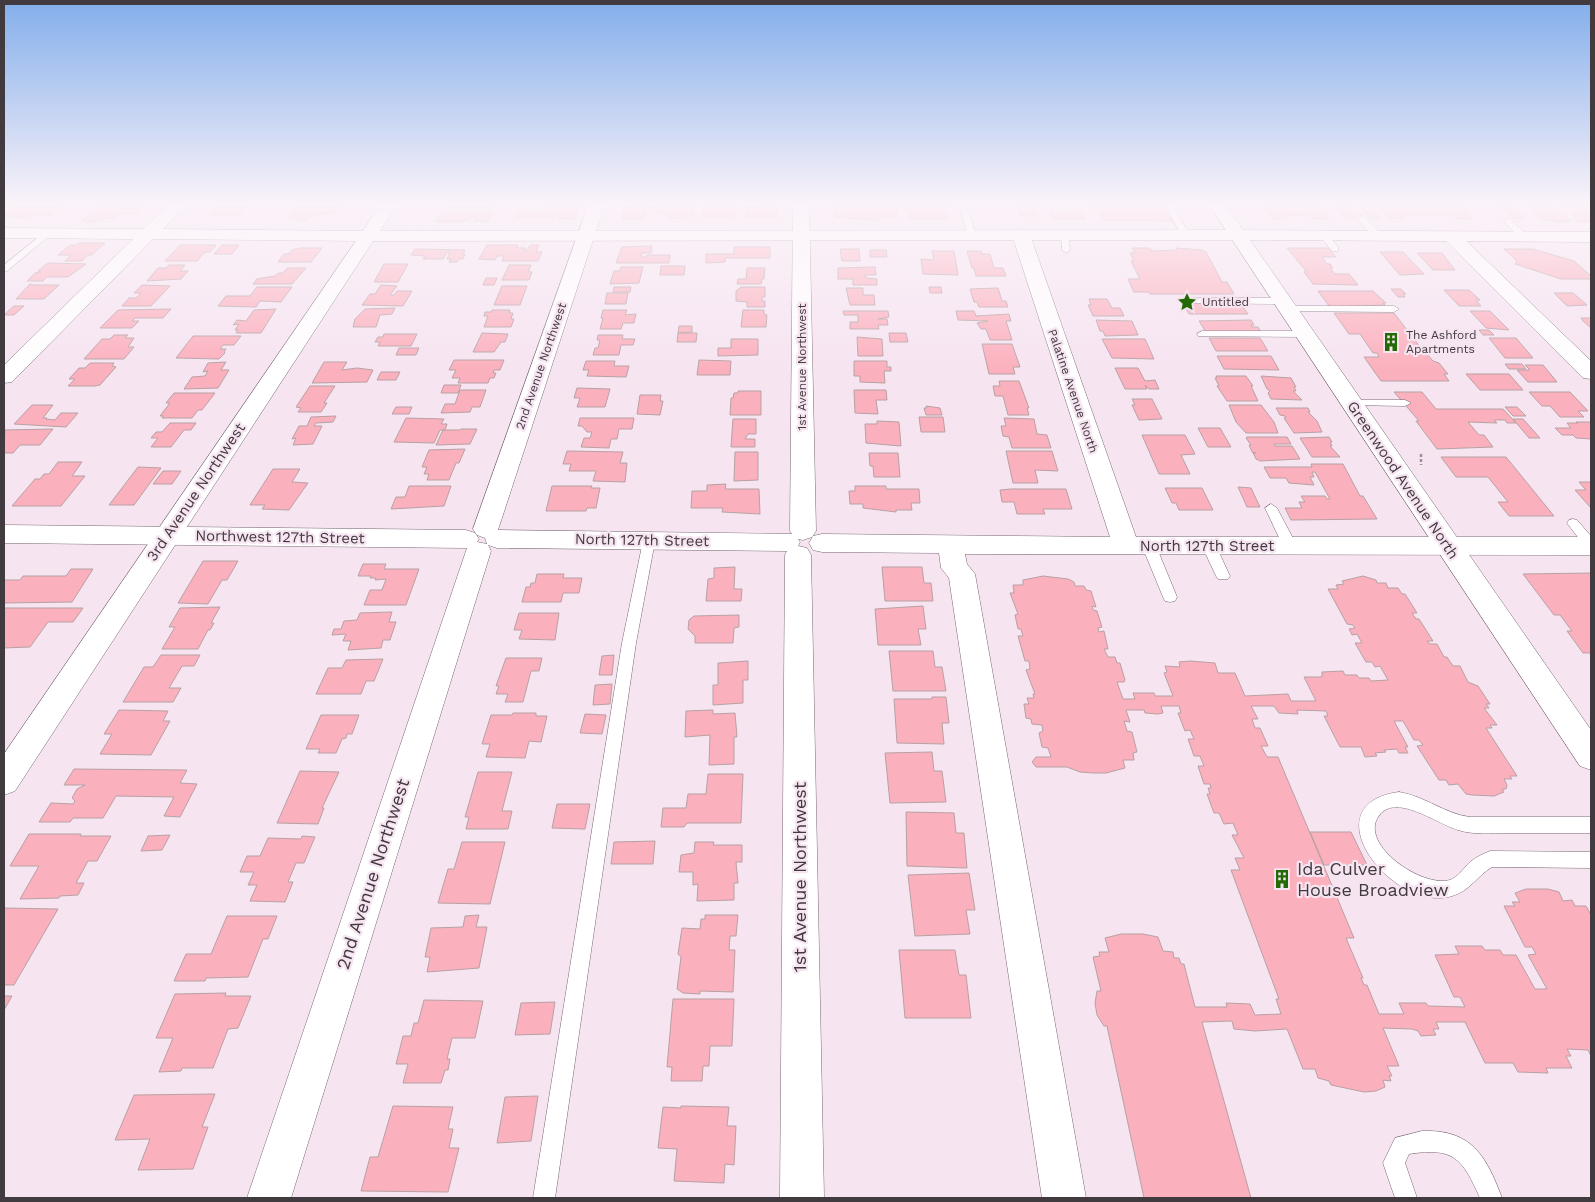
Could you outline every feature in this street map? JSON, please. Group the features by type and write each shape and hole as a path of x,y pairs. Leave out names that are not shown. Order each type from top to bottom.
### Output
{"street":[{"path":"4,377 124,259"},
{"name":"3rd Avenue Northwest","path":"4,781 353,259"},
{"name":"2nd Avenue Northwest","path":"269,1198 482,539 578,259"},
{"name":"1st Avenue Northwest","path":"801,259 803,543 802,1198"},
{"name":"Palatine Avenue North","path":"1030,259 1138,546"},
{"name":"Greenwood Avenue North","path":"1254,259 1591,756"},
{"path":"1475,259 1591,372"},
{"name":"Northwest 127th Street","path":"6,537 167,536 482,539"},
{"name":"North 127th Street","path":"482,539 803,543 959,554 1138,546 1591,546"},
{"path":"959,554 1064,1198"}],"lane":[{"path":"4,269 16,259"},
{"path":"1184,300 1394,309"},
{"path":"1202,334 1305,334"},
{"path":"1351,403 1405,403"},
{"path":"1271,508 1290,546"},
{"path":"1574,524 1591,546"},
{"path":"544,1198 629,643 649,541"},
{"path":"1138,546 1170,597"},
{"path":"1209,546 1223,576"},
{"path":"1591,826 1460,824 1425,806 1397,800 1385,802 1375,807 1369,815 1367,825 1369,837 1384,863 1412,882 1427,888 1442,890 1455,887 1465,882 1479,864 1490,859 1591,860"},
{"path":"1406,1198 1394,1163 1402,1145 1423,1141 1448,1141 1465,1151 1479,1170 1492,1198"}],"building":[{"path":"67,259 84,259 82,261 65,261"},
{"path":"167,259 199,259 197,261 165,261"},
{"path":"280,259 313,259 311,262 278,262"},
{"path":"451,259 459,259 457,262 449,262"},
{"path":"503,259 539,259 538,261 502,261"},
{"path":"617,259 669,259 669,263 616,263"},
{"path":"706,259 725,259 725,262 706,263"},
{"path":"842,259 860,259 860,261 842,261"},
{"path":"921,259 955,259 958,275 923,274"},
{"path":"969,259 991,259 994,268 1003,268 1006,276 976,276 974,268 972,268"},
{"path":"1133,259 1210,259 1222,282 1227,282 1234,294 1150,294 1149,292 1134,292 1128,279 1140,279 1131,261 1134,261"},
{"path":"1296,259 1323,259 1327,264 1330,264 1333,268 1330,268 1335,274 1349,274 1358,285 1313,284 1304,272 1306,271"},
{"path":"1386,259 1410,259 1424,274 1400,275"},
{"path":"1423,259 1447,259 1455,270 1433,270"},
{"path":"1515,259 1567,259 1574,261 1591,276 1591,279 1561,279 1515,264 1517,261"},
{"path":"48,263 86,264 68,277 47,277 43,281 27,281 35,273 41,272 38,271"},
{"path":"384,264 408,264 398,282 374,282"},
{"path":"169,265 185,265 180,271 188,271 181,279 147,281 158,268 166,268"},
{"path":"509,265 531,265 528,272 532,272 529,280 502,280"},
{"path":"661,266 685,266 684,275 660,275"},
{"path":"621,267 643,267 639,283 610,284 614,271 620,271"},
{"path":"875,267 876,275 865,275 866,278 877,279 877,285 853,285 853,279 838,279 838,268"},
{"path":"287,268 306,268 292,284 253,284 257,279 283,273"},
{"path":"747,268 765,268 764,279 762,279 761,284 737,284 738,279 746,279"},
{"path":"486,278 497,278 494,285 483,285"},
{"path":"30,284 59,285 44,299 16,299"},
{"path":"142,285 170,286 151,306 122,306 129,298 136,298 141,293 134,293"},
{"path":"381,285 397,286 390,295 394,295 397,291 412,291 403,306 362,305 370,294 375,294"},
{"path":"502,286 527,286 520,305 494,305"},
{"path":"257,287 292,287 281,302 260,301 256,307 218,306 226,296 250,296"},
{"path":"614,287 631,287 630,292 613,292"},
{"path":"741,287 765,287 765,297 762,297 762,301 765,301 765,307 747,307 747,302 736,301 736,291"},
{"path":"929,287 941,287 942,293 930,293"},
{"path":"846,288 863,288 863,295 874,295 875,305 850,305"},
{"path":"998,288 1002,301 1006,301 1008,307 979,307 977,302 974,302 970,289"},
{"path":"1391,289 1401,289 1406,294 1403,294 1405,297 1398,297"},
{"path":"1444,290 1469,290 1480,300 1476,300 1481,306 1459,306"},
{"path":"1318,291 1373,291 1386,303 1383,303 1385,305 1332,307 1329,306"},
{"path":"607,293 628,293 626,304 605,304"},
{"path":"1554,293 1573,293 1587,305 1567,306"},
{"path":"1089,299 1107,299 1112,308 1120,308 1124,316 1093,316 1088,305 1091,305"},
{"path":"1183,303 1241,304 1248,314 1189,314"},
{"path":"14,306 24,306 14,315 4,315"},
{"path":"395,308 392,314 380,315 376,327 353,327 355,319 365,309"},
{"path":"171,309 163,318 135,318 132,321 139,321 132,328 100,328 118,310"},
{"path":"276,309 261,333 236,333 238,330 235,330 239,324 233,325 237,320 246,321 254,310"},
{"path":"492,310 510,310 509,313 513,313 511,319 514,319 511,327 484,327 488,316 484,316 485,312 491,312"},
{"path":"603,310 627,310 625,315 636,314 634,323 623,323 621,329 600,329"},
{"path":"743,310 764,310 764,314 767,315 766,327 741,327"},
{"path":"843,311 888,311 889,317 878,319 887,319 888,325 878,325 879,329 850,329 850,322 858,322 858,315 844,315"},
{"path":"956,311 974,311 976,316 1009,314 1011,321 1006,321 1012,340 990,340 986,329 981,329 977,323 988,321 958,320"},
{"path":"1470,311 1490,311 1509,330 1486,328"},
{"name":"The Ashford Apartments","path":"1334,313 1394,313 1421,348 1426,348 1430,353 1426,353 1433,361 1439,363 1448,374 1444,374 1449,381 1381,381 1364,357 1379,357 1377,353 1373,353 1360,334 1349,334"},
{"path":"1581,318 1591,318 1591,328 1583,321"},
{"path":"1096,320 1132,321 1138,335 1105,336 1103,331 1100,331"},
{"path":"1251,320 1254,325 1251,325 1252,327 1258,327 1261,332 1206,332 1199,321"},
{"path":"679,326 692,326 692,332 678,333"},
{"path":"1479,330 1489,330 1494,335 1483,335"},
{"path":"482,333 508,334 505,342 501,342 494,352 473,352"},
{"path":"678,333 697,333 696,342 677,342"},
{"path":"889,333 906,333 908,342 890,342"},
{"path":"384,334 417,334 411,346 378,346 380,342 375,342 378,337 383,337"},
{"path":"114,335 128,335 125,338 134,338 128,347 134,347 124,359 84,359 102,339 110,339"},
{"path":"598,335 623,335 622,339 635,339 633,345 621,345 619,355 593,355 595,348 598,348 600,340 597,340"},
{"path":"193,336 241,336 234,345 223,345 220,349 226,349 225,353 219,359 176,358"},
{"path":"857,337 882,339 883,356 858,356"},
{"path":"1209,338 1260,338 1268,351 1216,351"},
{"path":"1489,338 1516,338 1533,358 1505,358"},
{"path":"731,339 758,339 758,355 718,356 718,348 731,348"},
{"path":"1102,339 1145,339 1154,359 1112,358"},
{"path":"982,344 1012,344 1020,367 1013,367 1015,374 989,374"},
{"path":"399,348 419,348 416,355 396,355"},
{"path":"1217,356 1271,356 1279,370 1224,369"},
{"path":"454,360 504,360 500,370 494,370 493,373 496,373 494,378 490,378 488,383 458,383 460,378 452,378 456,370 449,370"},
{"path":"699,360 731,361 730,375 697,375"},
{"path":"586,361 615,361 614,366 629,366 626,377 587,376 589,370 583,370"},
{"path":"854,361 887,361 887,367 891,367 891,371 884,371 885,383 860,382 860,376 854,376"},
{"path":"226,362 221,370 229,370 218,388 184,389 192,377 205,376 208,371 203,372 208,363"},
{"path":"324,362 347,362 342,370 357,368 373,370 367,382 312,383"},
{"path":"90,363 114,363 112,366 116,367 100,385 68,386 75,379 69,379 79,368 85,368"},
{"path":"1505,364 1522,364 1526,369 1509,369"},
{"path":"1525,365 1543,365 1557,382 1528,382 1517,370 1530,370"},
{"path":"1115,368 1138,368 1145,381 1155,380 1159,389 1149,389 1145,385 1147,389 1125,389"},
{"path":"381,372 400,372 396,380 377,380"},
{"path":"1466,374 1509,374 1523,390 1480,390"},
{"path":"1216,376 1246,376 1253,386 1251,386 1258,401 1227,401 1217,386 1219,386 1215,378 1217,378"},
{"path":"1261,376 1291,378 1296,387 1294,387 1296,391 1293,391 1302,400 1271,399 1268,393 1270,391 1267,389"},
{"path":"999,381 1019,381 1029,408 1027,408 1029,415 1008,415 1003,396 995,396 993,386 1000,386"},
{"path":"444,385 461,385 458,393 441,393"},
{"path":"310,386 335,386 324,403 327,403 321,412 298,412 301,408 296,407"},
{"path":"577,388 610,389 605,407 577,407 580,398 574,398"},
{"path":"460,390 486,390 480,407 472,407 470,412 441,413 445,404 455,404"},
{"path":"854,390 886,390 887,400 876,400 878,414 855,413"},
{"path":"738,391 761,391 761,415 730,415 731,398"},
{"path":"1394,392 1422,392 1436,409 1503,409 1516,423 1507,423 1505,420 1494,420 1497,423 1468,422 1479,435 1484,435 1493,447 1437,449 1416,421 1419,421"},
{"path":"1529,392 1570,392 1588,411 1578,411 1584,417 1560,417 1550,406 1542,406"},
{"path":"174,393 215,393 202,410 198,410 192,418 162,418 164,416 160,416 170,403 166,403"},
{"path":"640,395 661,395 660,401 663,401 660,415 637,414"},
{"path":"1132,399 1152,399 1162,419 1139,420 1132,405 1135,405"},
{"path":"32,405 53,405 43,418 46,419 55,420 61,413 78,413 66,427 14,424"},
{"path":"1229,405 1261,405 1274,422 1278,433 1246,433 1236,422"},
{"path":"926,406 940,408 942,415 926,415 924,408 927,408"},
{"path":"396,407 412,407 409,414 392,414"},
{"path":"1505,407 1517,407 1526,416 1513,416"},
{"path":"1276,408 1308,408 1310,412 1308,412 1317,421 1322,432 1294,433 1284,418 1286,418 1285,416 1280,415"},
{"path":"336,416 333,422 316,423 314,426 322,426 313,444 293,445 296,438 292,439 299,426 307,426 311,417"},
{"path":"919,417 943,417 945,432 921,432"},
{"path":"406,418 444,419 441,424 447,424 445,430 440,430 434,443 394,442"},
{"path":"580,418 634,418 632,429 619,429 617,439 611,439 609,448 581,447 584,438 590,438 592,432 587,432 582,426 578,426"},
{"path":"1004,418 1034,419 1037,434 1047,435 1051,448 1012,448 1009,437 1003,436 1001,426 1006,426"},
{"path":"733,419 756,419 756,434 748,434 745,439 755,439 755,447 731,447"},
{"path":"1513,419 1523,419 1540,438 1529,438"},
{"path":"877,421 899,422 901,446 866,443 865,424 877,424"},
{"path":"1576,422 1591,422 1591,439 1576,438 1573,435 1562,435 1555,428 1571,428 1567,423 1578,423"},
{"path":"170,423 196,423 191,430 184,430 171,447 151,447 158,438 151,438 156,432 162,432"},
{"path":"1198,428 1220,428 1231,447 1208,447"},
{"path":"53,429 40,445 20,445 13,453 4,453 5,430"},
{"path":"477,429 470,444 436,445 443,430"},
{"path":"1142,435 1185,435 1195,454 1181,455 1190,474 1159,474"},
{"path":"1247,437 1287,437 1291,444 1274,444 1275,446 1292,446 1300,459 1260,461 1256,459 1253,453 1256,453 1252,452"},
{"path":"1329,437 1332,442 1330,442 1332,446 1330,446 1340,457 1312,457 1300,438"},
{"path":"465,449 459,463 456,463 449,480 427,480 429,474 424,474 427,467 422,467 429,450"},
{"path":"567,451 623,452 620,463 627,463 625,482 593,481 596,471 569,471 571,464 563,464"},
{"path":"1006,451 1052,451 1058,471 1035,470 1038,483 1013,483"},
{"path":"735,452 758,452 758,480 734,481"},
{"path":"869,453 898,453 900,477 874,477 873,466 870,466"},
{"path":"1441,457 1506,457 1554,516 1509,516 1498,502 1508,502 1488,477 1456,477"},
{"path":"58,462 82,462 72,476 85,476 61,506 12,506 35,479 40,479 44,474 49,474"},
{"path":"1311,464 1343,464 1360,496 1363,496 1377,519 1291,520 1285,508 1302,508 1299,502 1305,502 1301,496 1325,496 1327,499 1330,499 1315,472 1312,472 1314,477 1310,477 1314,485 1289,483 1286,478 1270,478 1264,467 1312,467"},
{"path":"138,467 161,468 134,505 109,505"},
{"path":"273,469 300,469 292,482 308,483 289,510 262,509 265,505 250,505"},
{"path":"163,471 181,471 172,484 153,484"},
{"path":"1579,482 1591,482 1591,508 1575,490 1586,490"},
{"path":"726,484 725,489 759,489 760,514 722,512 723,508 691,508 692,491 707,491 707,485"},
{"path":"409,486 451,486 444,506 391,509 396,497 405,497"},
{"path":"552,486 592,486 591,488 600,488 596,508 587,508 586,511 546,511"},
{"path":"855,486 886,486 886,489 919,489 920,503 911,503 912,510 896,510 896,512 863,508 863,504 850,504 849,491 855,491"},
{"path":"1238,487 1251,488 1260,507 1247,507"},
{"path":"1165,488 1202,488 1213,510 1179,510 1176,503 1172,503"},
{"path":"1066,489 1072,509 1043,509 1045,514 1017,514 1014,502 1002,502 1000,490"},
{"path":"203,561 238,561 227,580 222,580 208,604 178,603"},
{"path":"363,564 386,564 384,569 419,569 406,605 364,605 370,590 382,590 386,579 375,580 376,578 370,578 371,576 358,576"},
{"path":"735,567 734,589 742,589 741,601 706,601 708,579 714,578 714,568"},
{"path":"882,567 922,567 924,583 931,583 933,601 885,601"},
{"path":"71,569 93,569 72,602 4,603 4,580 20,580 23,576 66,576"},
{"path":"1591,573 1591,653 1583,653 1567,631 1572,631 1560,615 1554,615 1523,574"},
{"path":"537,574 564,574 563,578 582,578 579,593 563,593 561,602 522,602 526,587 530,587 531,583 535,583"},
{"name":"Ida Culver House Broadview","path":"1043,576 1068,579 1074,582 1075,586 1084,586 1086,590 1091,591 1096,607 1092,606 1093,610 1097,611 1102,627 1098,628 1099,632 1104,631 1108,649 1104,649 1108,657 1115,657 1117,663 1120,663 1125,680 1124,682 1117,682 1123,699 1135,699 1133,693 1154,693 1155,696 1173,696 1164,673 1167,672 1165,666 1180,667 1179,662 1190,661 1215,663 1218,673 1235,673 1245,696 1288,694 1291,701 1316,701 1304,677 1322,677 1322,672 1343,671 1345,675 1357,675 1359,678 1369,678 1371,681 1388,680 1380,666 1375,667 1372,662 1366,662 1355,643 1362,643 1357,634 1352,635 1349,629 1355,628 1353,625 1347,624 1328,589 1338,589 1336,585 1344,584 1342,581 1363,576 1376,580 1377,583 1386,583 1388,588 1398,588 1402,594 1405,594 1417,613 1412,613 1416,619 1419,619 1433,641 1427,641 1430,644 1437,644 1444,657 1447,657 1453,666 1460,666 1468,682 1478,686 1490,704 1486,704 1489,708 1484,708 1497,725 1490,725 1492,728 1486,728 1517,776 1510,776 1512,779 1504,779 1507,785 1506,789 1502,789 1504,792 1494,796 1466,794 1458,784 1449,785 1446,780 1439,780 1417,746 1423,745 1419,740 1414,740 1403,721 1394,721 1408,747 1405,747 1408,753 1399,753 1397,749 1384,750 1386,752 1375,753 1377,756 1365,757 1361,747 1340,747 1324,716 1328,716 1326,711 1297,710 1298,714 1279,713 1274,706 1251,706 1258,719 1252,719 1255,728 1260,728 1268,746 1261,746 1267,757 1278,757 1354,938 1346,938 1363,978 1361,978 1364,985 1367,985 1379,1014 1404,1014 1399,1003 1426,1003 1428,1006 1465,1007 1460,997 1454,997 1435,955 1459,954 1455,946 1482,946 1485,950 1500,950 1503,955 1516,955 1535,989 1547,989 1528,955 1536,954 1532,947 1525,947 1504,906 1515,906 1512,902 1520,902 1515,893 1526,889 1548,889 1559,892 1563,901 1572,900 1575,906 1586,906 1591,915 1591,1056 1588,1050 1567,1049 1571,1056 1566,1056 1572,1068 1546,1068 1548,1073 1518,1072 1513,1063 1485,1063 1465,1022 1436,1022 1439,1029 1433,1029 1436,1035 1421,1036 1418,1031 1412,1029 1383,1028 1399,1066 1387,1066 1392,1076 1389,1076 1391,1081 1383,1080 1385,1087 1376,1091 1364,1092 1331,1085 1329,1081 1318,1078 1315,1069 1303,1069 1287,1029 1255,1031 1234,1029 1232,1021 1202,1022 1251,1198 1144,1198 1107,1026 1104,1026 1097,1015 1095,1003 1097,991 1101,991 1093,957 1100,956 1099,952 1109,952 1105,938 1121,934 1143,934 1158,937 1163,951 1173,952 1174,958 1179,958 1181,964 1184,964 1195,1007 1227,1007 1226,1003 1250,1004 1255,1015 1281,1014 1276,999 1279,999 1231,870 1240,870 1235,858 1244,858 1232,835 1238,835 1233,823 1224,824 1219,813 1214,813 1207,794 1210,794 1208,788 1211,788 1210,784 1204,784 1198,766 1204,766 1200,756 1194,756 1188,739 1194,739 1190,730 1185,731 1178,713 1181,713 1179,706 1161,706 1163,713 1158,714 1145,713 1144,710 1126,710 1130,722 1124,721 1127,731 1132,732 1137,752 1133,753 1134,760 1123,760 1125,768 1106,773 1093,773 1080,772 1067,767 1036,767 1032,762 1036,757 1051,757 1048,748 1042,747 1039,733 1043,731 1042,725 1032,724 1031,719 1026,718 1024,704 1029,704 1027,698 1034,698 1033,694 1035,694 1026,670 1030,669 1029,661 1025,661 1018,636 1023,636 1021,629 1018,629 1015,615 1018,614 1010,593 1014,593 1013,585 1023,585 1023,580"},
{"path":"923,606 926,629 918,629 921,645 878,645 875,609"},
{"path":"220,607 211,623 214,623 198,649 162,649 175,627 169,627 180,608"},
{"path":"4,608 83,608 73,622 48,622 30,647 4,648"},
{"path":"392,612 389,622 396,622 390,640 383,640 381,648 348,650 351,641 343,641 346,634 332,635 334,629 341,629 344,621 357,620 360,613"},
{"path":"519,613 559,613 555,640 519,639 522,630 514,630"},
{"path":"739,615 739,627 734,628 733,643 695,643 695,636 688,629 689,620 694,616"},
{"path":"889,651 933,651 935,667 942,667 946,691 893,691"},
{"path":"161,655 200,655 194,666 182,666 169,688 181,688 173,702 123,702 144,667 153,667"},
{"path":"614,655 612,675 599,675 602,656"},
{"path":"506,658 542,658 539,671 531,671 523,702 505,702 508,694 496,694 499,686 496,686"},
{"path":"383,659 374,681 366,681 361,694 316,694 328,668 342,668 346,660"},
{"path":"748,661 748,680 743,680 743,703 713,705 713,685 718,685 718,663"},
{"path":"612,684 610,704 593,705 595,685"},
{"path":"932,697 946,697 949,723 942,723 944,744 897,743 894,699 932,699"},
{"path":"119,710 168,711 163,721 170,721 151,755 100,754 112,734 104,734"},
{"path":"713,710 713,714 735,713 737,737 734,737 734,764 709,765 710,735 685,737 686,711"},
{"path":"513,713 536,713 536,716 547,716 541,742 529,741 525,758 486,757 490,744 482,744 491,715 512,715"},
{"path":"585,714 606,715 602,734 580,733"},
{"path":"321,715 359,715 352,734 347,734 346,738 342,739 336,753 318,753 320,749 306,749"},
{"path":"932,752 934,771 942,771 946,802 890,803 885,753"},
{"path":"74,769 187,770 180,783 197,784 180,817 164,816 174,797 116,796 103,818 73,818 70,822 39,822 51,803 73,804 75,801 72,798 77,789 85,785 64,785"},
{"path":"300,771 339,772 322,808 324,808 318,824 277,823"},
{"path":"478,772 512,772 502,811 512,811 508,829 466,829 469,817 465,817"},
{"path":"708,774 743,774 741,823 687,823 684,827 661,827 663,808 686,808 688,794 706,794"},
{"path":"557,804 590,804 585,829 552,828"},
{"path":"906,812 954,813 956,833 964,833 967,868 907,866"},
{"path":"1310,832 1351,832 1367,865 1324,865"},
{"path":"29,834 111,836 97,861 88,861 76,883 84,883 78,895 60,896 59,898 20,899 39,866 10,866"},
{"path":"170,835 162,850 141,851 148,836"},
{"path":"302,836 315,837 304,863 296,863 288,882 293,882 285,902 250,901 257,885 248,885 254,872 240,872 247,856 260,856 268,838 301,839"},
{"path":"655,841 653,864 611,864 614,842"},
{"path":"462,842 505,842 490,904 438,903 448,869 454,869"},
{"path":"695,842 714,842 713,845 742,845 742,862 736,862 738,883 734,883 734,900 697,901 698,884 693,885 693,872 679,872 681,855 694,853"},
{"path":"969,873 975,910 966,910 970,934 915,936 908,875"},
{"path":"4,908 58,909 14,985 4,985"},
{"path":"479,915 476,927 487,927 479,968 427,972 430,957 425,957 431,928 463,927 465,916"},
{"path":"705,915 738,915 736,936 730,936 729,950 735,950 733,992 700,991 700,994 683,993 677,989 681,957 678,954 682,928 700,929 701,919 705,919"},
{"path":"227,916 277,916 268,939 263,939 248,977 206,978 205,981 174,981 186,954 211,954"},
{"path":"899,950 955,950 959,975 966,975 971,1018 905,1018"},
{"path":"226,993 225,996 251,996 238,1028 228,1029 213,1068 182,1068 181,1071 159,1072 173,1038 156,1038 175,994"},
{"path":"4,996 12,996 4,1010"},
{"path":"673,999 734,999 732,1046 710,1046 709,1066 703,1066 702,1081 671,1081 672,1067 667,1067"},
{"path":"424,1000 483,1001 475,1038 452,1038 447,1059 450,1059 448,1070 445,1070 441,1083 403,1083 408,1064 396,1064 403,1036 411,1036 414,1023 418,1023"},
{"path":"555,1002 550,1034 515,1035 521,1003"},
{"path":"215,1094 202,1127 208,1127 193,1169 138,1170 150,1139 115,1140 134,1095"},
{"path":"538,1096 531,1141 497,1143 505,1097"},
{"path":"393,1106 453,1107 448,1129 453,1129 449,1148 459,1148 448,1192 361,1191 370,1157 378,1157"},
{"path":"681,1106 729,1107 727,1126 736,1126 734,1165 725,1164 724,1183 674,1181 677,1149 658,1148 663,1107 681,1108"}],"place":[{"name":"Untitled","path":"1187,302"},
{"name":"The Ashford Apartments","path":"1391,342"},
{"name":"Ida Culver House Broadview","path":"1282,879"}]}
